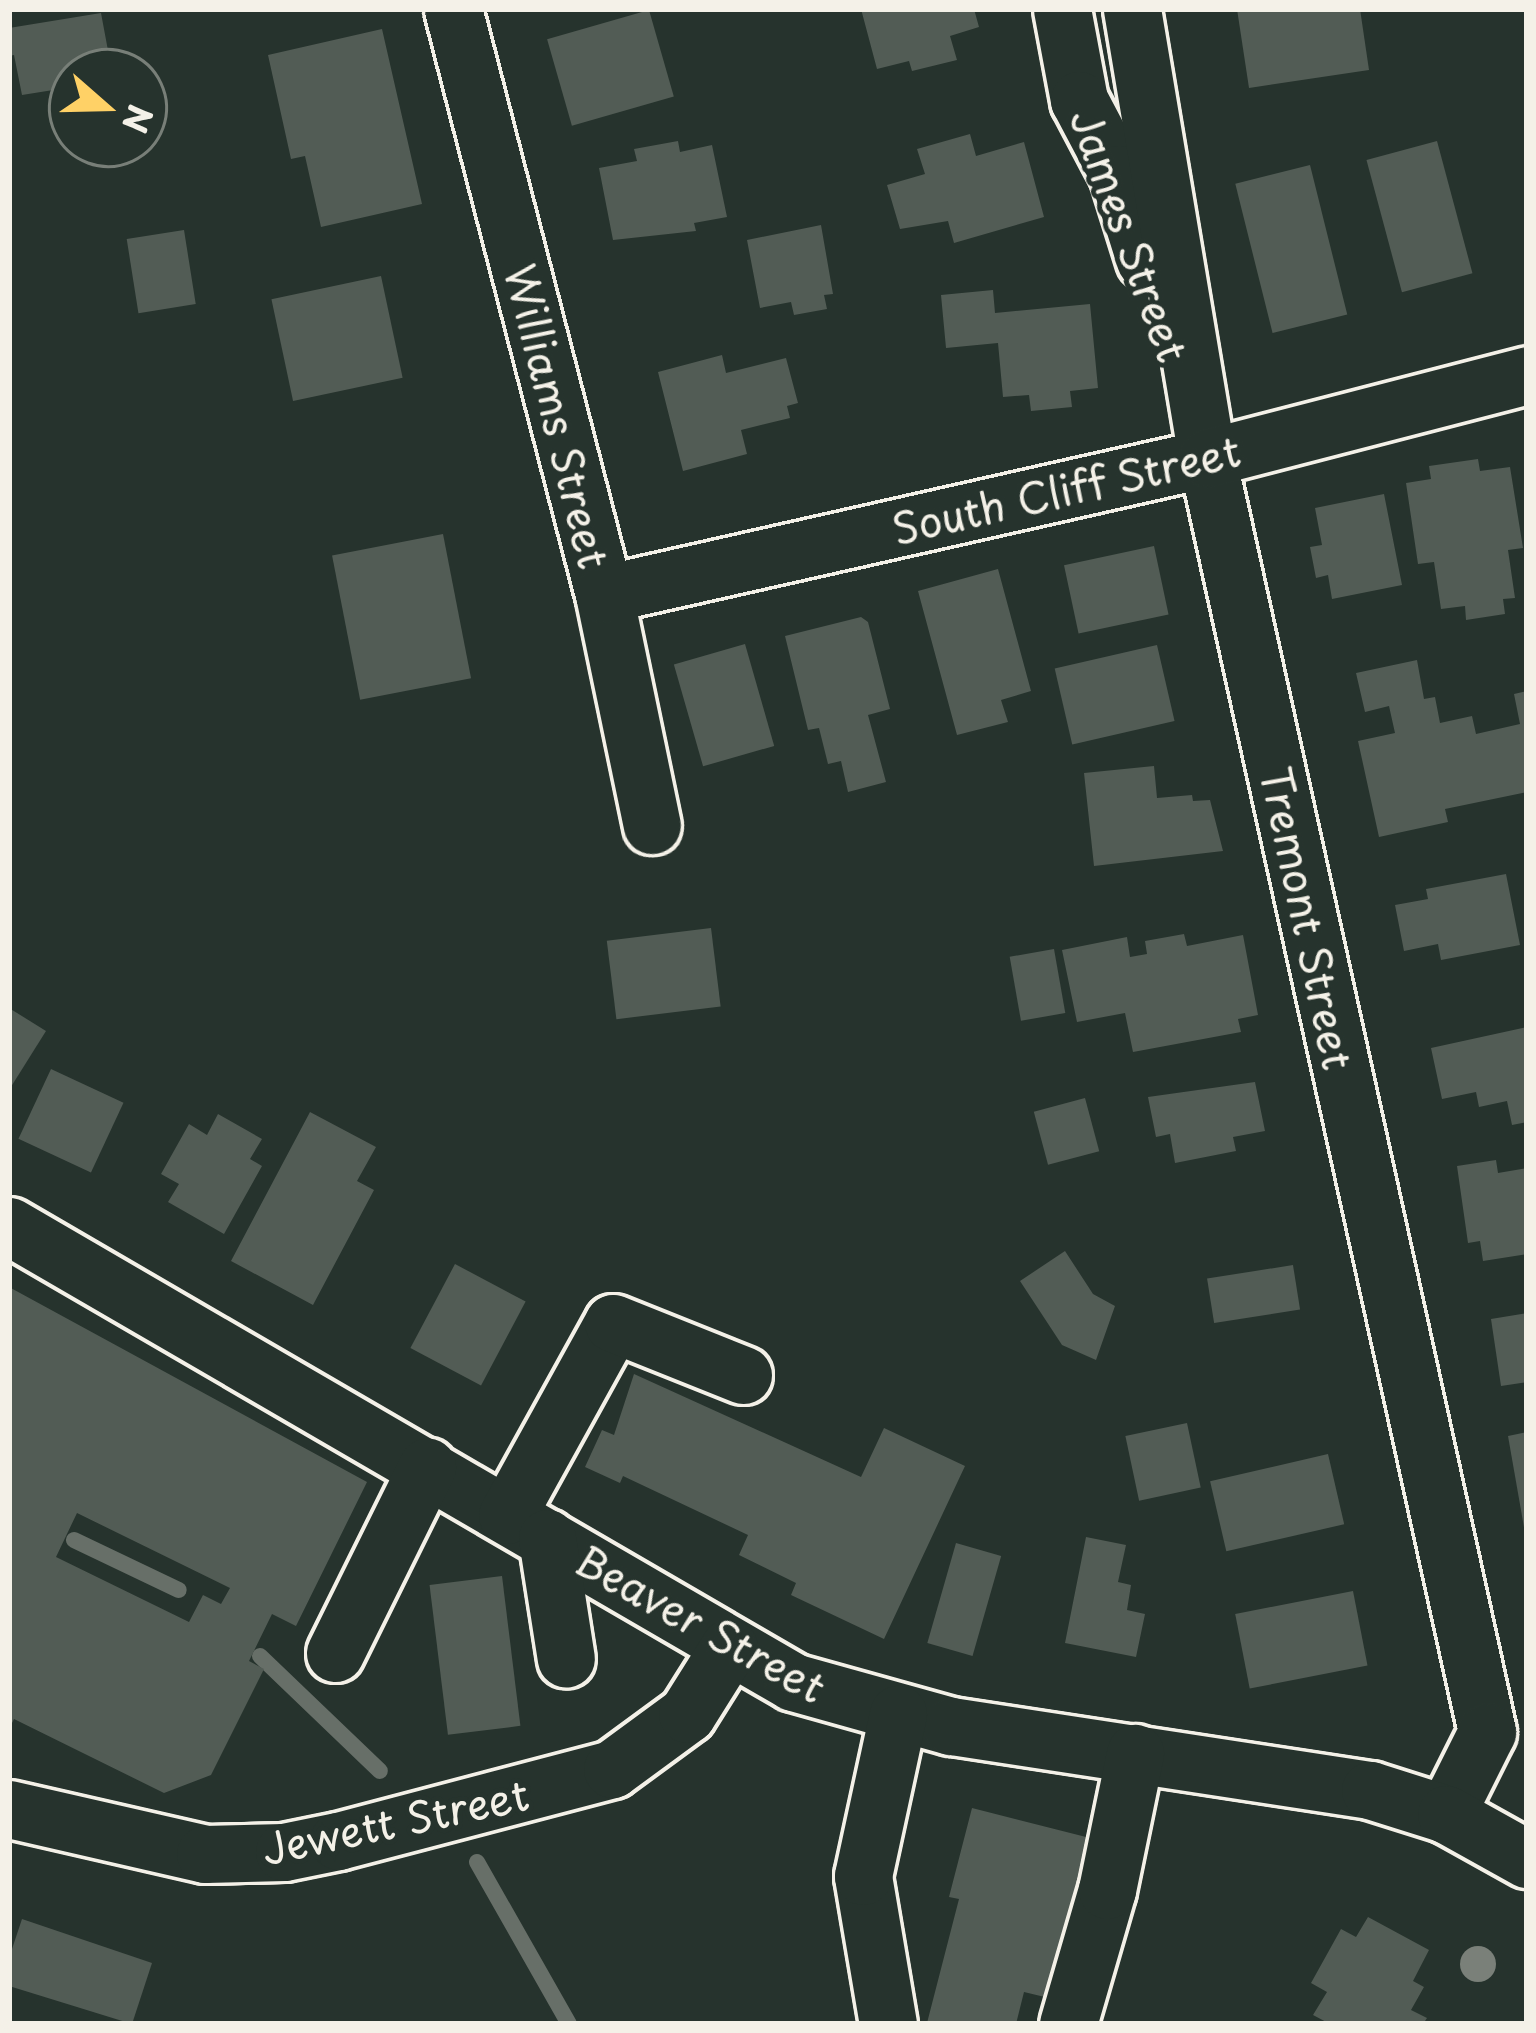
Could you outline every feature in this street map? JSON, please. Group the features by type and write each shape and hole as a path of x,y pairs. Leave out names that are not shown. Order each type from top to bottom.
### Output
{"street":[{"name":"Williams Street","path":"453,9 604,595 652,825"},
{"name":"James Street","path":"1061,9 1079,100 1118,174 1207,458"},
{"name":"Tremont Street","path":"1132,9 1207,458 1507,1719 1446,1814"},
{"name":"South Cliff Street","path":"604,595 1207,458 1527,376"},
{"name":"Beaver Street","path":"9,1226 793,1682 898,1714 1370,1790 1446,1814 1527,1859"},
{"path":"566,1659 526,1526 613,1323 743,1375"},
{"path":"335,1653 427,1468"},
{"name":"Jewett Street","path":"9,1809 205,1854 267,1853 338,1840 612,1769 687,1714 729,1647"},
{"path":"888,2024 863,1876 898,1714"},
{"path":"1068,2024 1107,1890 1135,1753"}],"building":[{"path":"861,9 974,9 979,27 950,36 957,60 912,71 909,61 877,69"},
{"path":"1237,9 1360,9 1369,70 1249,88"},
{"path":"649,10 674,97 572,126 547,39"},
{"path":"101,13 108,48 48,48 48,91 22,95 14,55 9,56 9,28"},
{"path":"382,29 422,204 321,227 305,156 291,159 268,55"},
{"path":"970,134 976,156 1024,142 1044,217 954,243 948,221 900,229 887,185 925,174 917,149"},
{"path":"678,141 680,152 712,145 727,217 694,223 696,231 613,240 599,168 637,161 634,149"},
{"path":"1437,141 1472,273 1402,292 1366,160"},
{"path":"1310,165 1347,314 1273,333 1235,184"},
{"path":"821,225 833,294 824,295 827,309 794,315 791,302 760,308 747,240"},
{"path":"184,230 196,304 138,313 127,239"},
{"path":"381,276 403,378 293,401 271,299"},
{"path":"993,290 995,313 1090,304 1098,388 1070,391 1072,407 1031,411 1029,395 1003,397 998,343 946,348 941,295"},
{"path":"722,355 726,373 786,358 798,403 787,406 790,418 741,430 747,454 683,471 658,372"},
{"path":"1478,459 1480,471 1510,467 1523,548 1508,550 1515,598 1503,599 1505,614 1466,620 1465,606 1441,609 1434,562 1418,564 1406,483 1431,479 1429,466"},
{"path":"1384,494 1402,585 1332,599 1328,575 1316,578 1310,547 1322,545 1315,508"},
{"path":"443,534 471,678 360,700 332,556"},
{"path":"1154,546 1169,614 1079,634 1064,565"},
{"path":"998,569 1031,691 1001,700 1008,722 957,735 918,591"},
{"path":"861,617 868,622 890,709 868,715 886,782 848,792 841,761 828,764 819,728 808,730 785,636"},
{"path":"745,644 774,746 703,766 674,664"},
{"path":"1157,645 1175,721 1072,745 1055,669"},
{"path":"1417,660 1424,699 1435,697 1440,723 1472,716 1476,734 1520,724 1514,694 1527,691 1527,792 1445,809 1448,822 1379,837 1358,741 1395,733 1389,706 1365,712 1356,673"},
{"path":"1154,766 1157,798 1192,795 1193,801 1210,800 1223,851 1094,866 1084,773"},
{"path":"1506,874 1520,945 1441,960 1438,944 1404,951 1395,905 1428,899 1426,889"},
{"path":"711,928 721,1006 616,1019 607,941"},
{"path":"1184,934 1187,946 1243,935 1258,1015 1238,1019 1241,1032 1133,1052 1125,1013 1077,1022 1062,950 1127,937 1130,957 1147,954 1145,941"},
{"path":"1054,949 1065,1013 1021,1021 1010,957"},
{"path":"9,1008 46,1031 9,1090"},
{"path":"1527,1027 1527,1122 1512,1125 1507,1101 1479,1107 1476,1092 1442,1099 1431,1048"},
{"path":"51,1069 124,1103 91,1173 18,1139"},
{"path":"1255,1082 1265,1131 1233,1137 1236,1151 1175,1163 1170,1134 1156,1137 1148,1097"},
{"path":"1085,1098 1099,1151 1048,1165 1034,1112"},
{"path":"310,1112 376,1147 357,1181 374,1190 313,1305 231,1261"},
{"path":"218,1114 262,1139 250,1159 262,1166 224,1234 168,1202 179,1184 161,1174 189,1124 207,1135"},
{"path":"1496,1160 1498,1173 1527,1168 1527,1254 1483,1261 1480,1241 1468,1243 1457,1166"},
{"path":"1065,1251 1093,1294 1115,1306 1096,1360 1062,1345 1020,1281"},
{"path":"455,1264 526,1302 481,1385 410,1348"},
{"path":"1293,1265 1300,1309 1214,1323 1207,1279"},
{"path":"9,1287 367,1482 296,1626 272,1614 249,1661 264,1669 211,1775 164,1793 14,1719 9,1729","holes":["77,1513 230,1588 221,1604 203,1595 189,1622 56,1557"]},
{"path":"1527,1313 1527,1382 1501,1386 1491,1319"},
{"path":"634,1374 861,1477 884,1428 965,1466 884,1639 791,1595 796,1583 739,1555 748,1535 623,1476 620,1483 585,1467 602,1430 614,1435"},
{"path":"1187,1423 1201,1488 1139,1501 1125,1436"},
{"path":"1527,1432 1527,1533 1525,1533 1508,1436"},
{"path":"1328,1454 1344,1524 1226,1551 1210,1481"},
{"path":"1086,1537 1126,1545 1118,1582 1131,1585 1127,1610 1145,1614 1136,1657 1065,1643"},
{"path":"956,1543 1001,1556 973,1656 927,1643"},
{"path":"502,1576 520,1726 448,1735 430,1585"},
{"path":"1353,1591 1368,1666 1250,1689 1235,1614"},
{"path":"972,1808 1094,1839 1053,1999 1024,1992 1016,2024 927,2023 959,1899 949,1897"},
{"path":"1368,1917 1429,1950 1413,1981 1424,1987 1411,2010 1427,2018 1423,2024 1330,2024 1313,2015 1327,1992 1311,1983 1341,1929 1356,1937"},
{"path":"22,1919 152,1963 132,2024 9,1986 9,1958"}],"waterway":[{"path":"74,1540 179,1590"},
{"path":"260,1656 380,1771"},
{"path":"477,1862 569,2024"}]}
